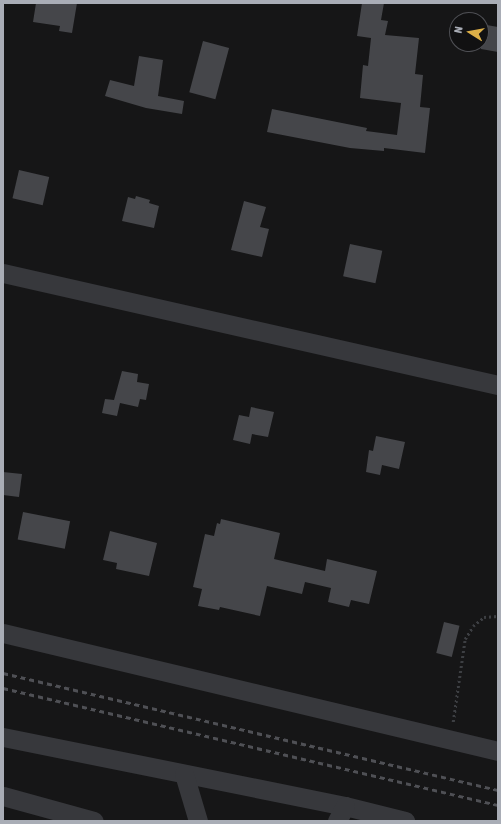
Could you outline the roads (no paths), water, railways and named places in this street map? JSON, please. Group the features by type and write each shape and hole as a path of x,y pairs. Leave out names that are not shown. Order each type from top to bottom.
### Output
{"street":[{"path":"3,273 498,385"},
{"path":"3,633 498,751"},
{"path":"3,737 184,774 341,814 405,821"},
{"path":"184,774 198,821"},
{"path":"3,796 94,821"}],"railway":[{"path":"3,673 498,790"},
{"path":"3,688 498,805"}]}
